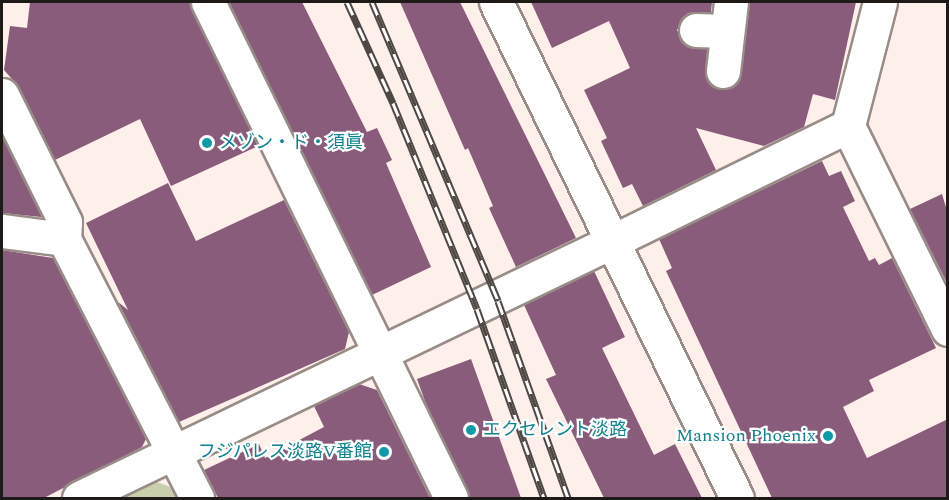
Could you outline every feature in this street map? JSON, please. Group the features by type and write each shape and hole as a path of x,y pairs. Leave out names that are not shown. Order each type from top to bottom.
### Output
{"street":[{"path":"208,2 451,498"},
{"path":"496,2 737,498"},
{"path":"880,2 848,126 948,329"},
{"path":"718,21 723,71"},
{"path":"2,94 65,222 64,239 197,498"},
{"path":"79,498 848,126"},
{"path":"2,231 64,239"}],"green space":[{"path":"154,481 173,488 178,498 116,498"}],"building":[{"path":"30,2 189,2 258,146 171,186 140,119 55,160 19,87 4,70 10,26 27,28"},
{"path":"229,2 302,2 367,132 377,128 392,160 386,163 431,267 372,295"},
{"path":"400,2 460,2 576,238 516,267 489,208 493,206 468,148 465,150"},
{"path":"531,2 712,2 711,12 688,13 677,30 686,46 707,49 706,78 721,90 731,88 741,74 749,2 856,2 835,100 813,94 804,127 764,146 696,128 716,170 643,206 632,184 623,188 601,141 607,138 584,90 630,68 609,21 552,48"},
{"path":"2,136 42,217 2,213"},
{"path":"822,161 829,176 841,171 855,201 843,207 869,261 875,258 879,265 892,258 936,348 869,380 874,391 843,407 867,458 948,419 948,498 772,498 666,271 672,268 659,239"},
{"path":"168,183 196,241 284,200 349,332 345,349 179,422 118,302 128,310 86,223"},
{"path":"942,194 948,214 948,285 910,209"},
{"path":"2,250 53,258 146,439 142,447 44,498 2,498"},
{"path":"594,271 625,337 602,348 654,455 675,444 702,498 604,498 546,379 556,375 524,305"},
{"name":"エクセレント淡路","path":"471,359 521,498 470,498 426,404 417,379"},
{"path":"359,384 377,390 430,498 218,498 204,470 259,444 265,458 324,427 314,406"}],"railway":[{"path":"347,2 393,103 477,309 544,498"},
{"path":"372,2 498,301 568,498"}],"place":[{"name":"メゾン・ド・須眞","path":"207,143"},
{"name":"エクセレント淡路","path":"471,430"},
{"name":"Mansion Phoenix","path":"828,436"},
{"name":"フジパレス淡路V番館","path":"384,452"}]}
